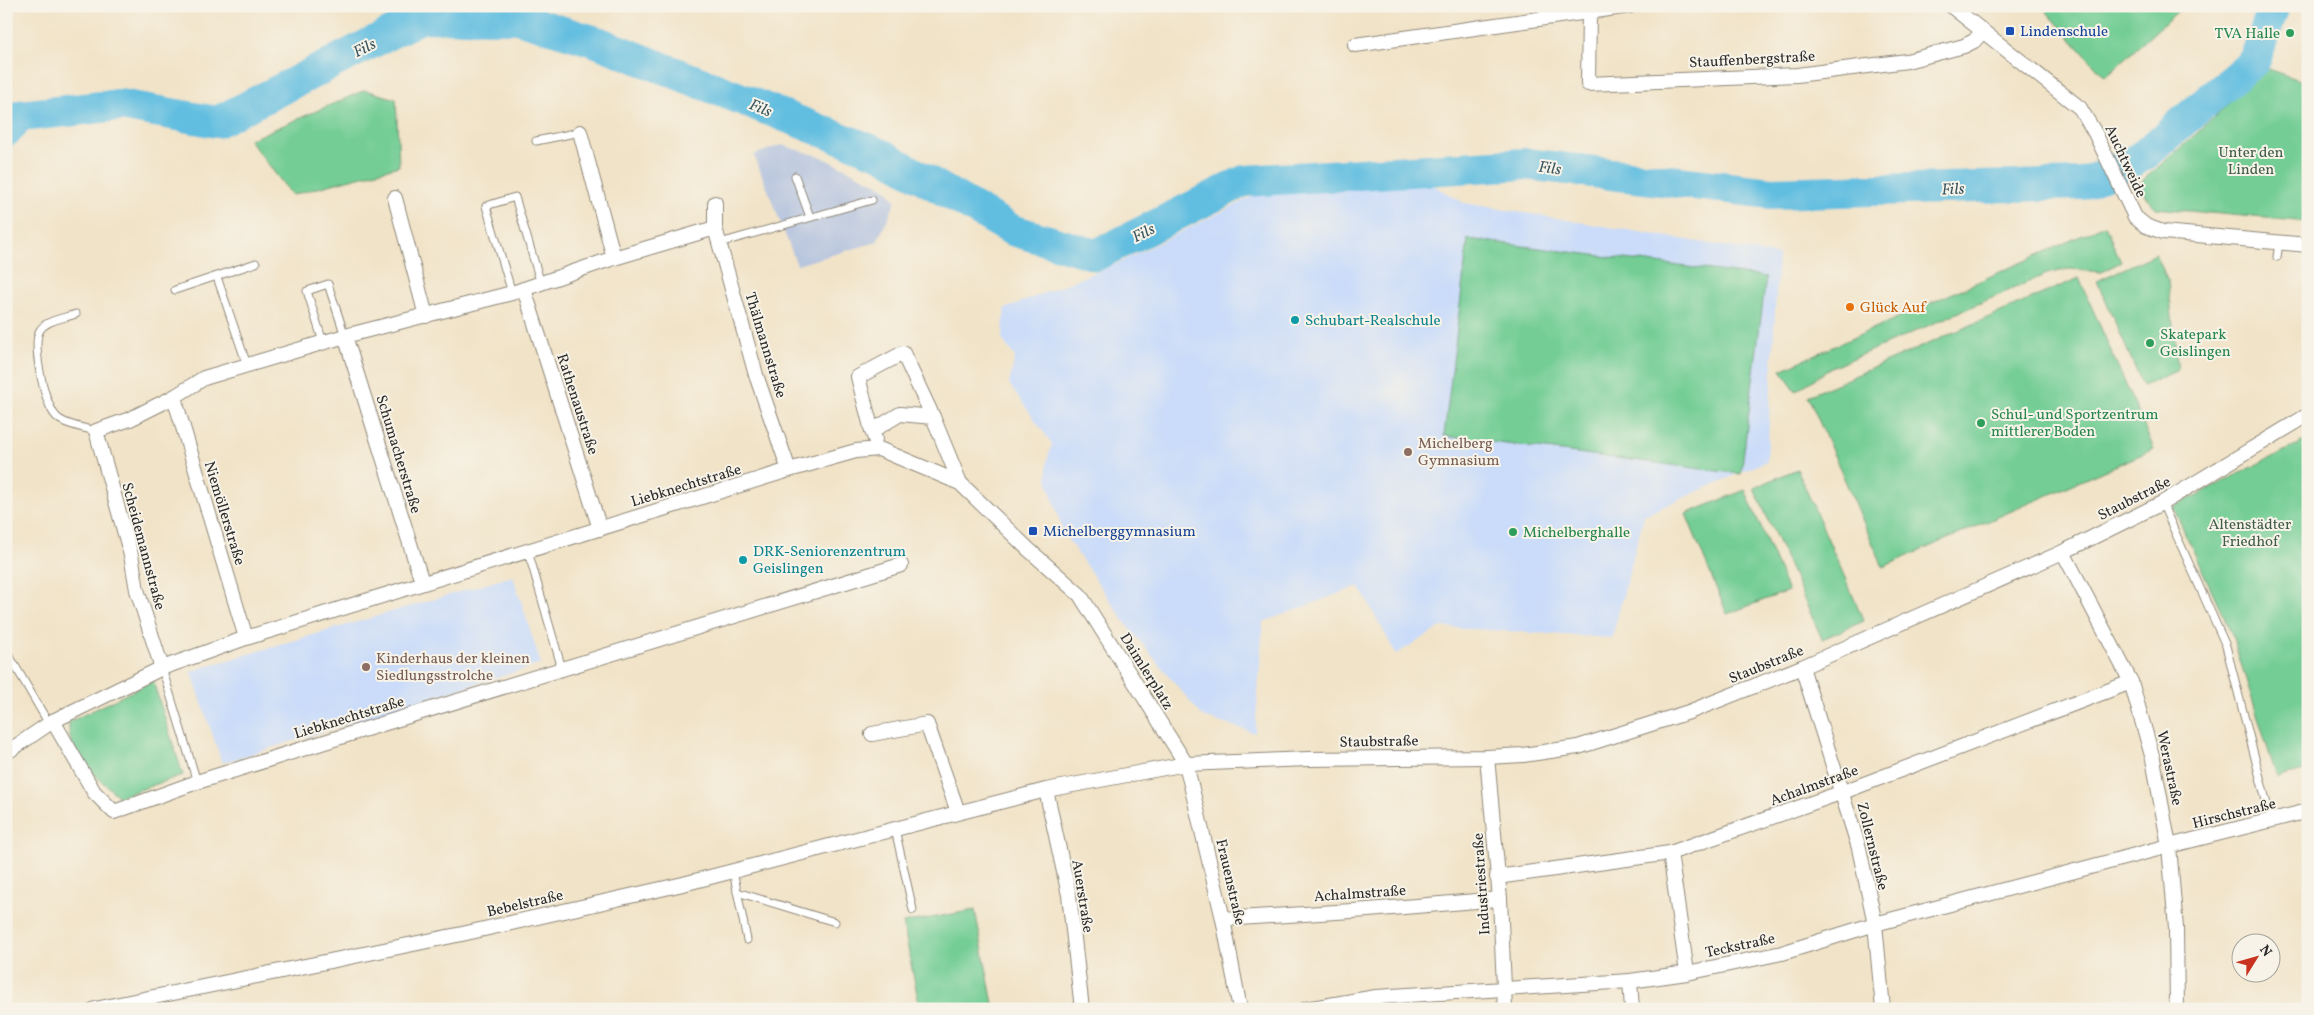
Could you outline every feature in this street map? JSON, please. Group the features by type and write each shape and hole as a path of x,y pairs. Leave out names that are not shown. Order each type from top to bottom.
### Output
{"street":[{"path":"1355,45 1630,6"},
{"name":"Auchtweide","path":"1951,6 2080,108 2095,133 2134,217 2146,226 2163,232 2308,245"},
{"name":"Stauffenbergstraße","path":"1588,12 1588,84 1797,75 1907,61 1964,46 1982,32"},
{"path":"580,132 614,258"},
{"path":"395,198 426,316"},
{"name":"Thälmannstraße","path":"715,203 715,228 756,375 789,470"},
{"path":"96,431 130,419 204,378 323,342 444,312 518,291 614,258 715,228"},
{"name":"Rathenaustraße","path":"518,291 600,529"},
{"name":"Schumacherstraße","path":"345,336 422,582"},
{"name":"Liebknechtstraße","path":"879,449 872,431 858,377 903,352 933,416 960,483"},
{"name":"Niemöllerstraße","path":"174,396 246,638"},
{"path":"872,431 900,414 933,416"},
{"name":"Staubstraße","path":"1186,764 1308,759 1487,758 1578,747 1689,712 1802,667 2063,552 2162,504 2308,415"},
{"name":"Scheidemannstraße","path":"96,431 131,555 136,590 162,668"},
{"name":"Liebknechtstraße","path":"6,753 51,722 162,668 246,638 422,582 856,451 879,449 960,483 976,496"},
{"name":"Daimlerplatz","path":"976,496 1028,549 1080,595 1186,764"},
{"name":"Werastraße","path":"2063,552 2131,682 2153,759 2169,846 2176,928 2177,1009"},
{"name":"Liebknechtstraße","path":"51,722 94,792 114,812 198,782 901,565"},
{"name":"Zollernstraße","path":"1802,667 1843,792 1859,848 1875,924 1884,1009"},
{"name":"Achalmstraße","path":"1497,877 1670,853 1843,792 2131,682"},
{"path":"872,734 926,724 958,812"},
{"name":"Industriestraße","path":"1487,758 1500,899 1505,1009"},
{"path":"1046,790 1186,764"},
{"name":"Frauenstraße","path":"1186,764 1223,919 1240,1009"},
{"name":"Bebelstraße","path":"95,1009 462,934 733,871 1046,790"},
{"name":"Auerstraße","path":"1046,790 1068,894 1082,1009"},
{"name":"Hirschstraße","path":"2169,846 2308,811"},
{"name":"Teckstraße","path":"1306,1009 1377,1003 1503,988 1630,981 1686,973 1782,953 1875,924 2169,846"},
{"path":"1670,853 1686,973"},
{"name":"Achalmstraße","path":"1223,919 1500,899"},
{"path":"1630,981 1632,1009"}],"lane":[{"path":"536,141 580,132"},
{"path":"795,176 810,217"},
{"path":"518,291 486,206 515,197 541,284"},
{"path":"720,243 872,200"},
{"path":"2277,257 2280,243"},
{"path":"175,290 256,263"},
{"path":"217,277 247,365"},
{"path":"323,342 307,291 328,284 345,336"},
{"path":"76,314 45,324 39,332 37,348 42,383 51,407 58,419 96,431"},
{"path":"2162,504 2226,646 2271,820"},
{"path":"528,550 562,669"},
{"path":"6,650 51,722"},
{"path":"162,668 198,782"},
{"path":"895,829 913,910"},
{"path":"733,871 747,940"},
{"path":"737,892 835,922"}],"shaded area":[{"path":"781,145 822,157 885,188 896,201 877,242 797,265 754,155"},
{"name":"Michelberg Gymnasium","path":"1396,164 1464,203 1778,255 1767,461 1644,515 1612,638 1441,627 1396,654 1359,586 1263,622 1255,733 1203,717 1128,627 1063,532 1047,479 1047,460 1052,444 1009,384 1015,357 1002,339 1005,309 1118,263 1278,184"},
{"name":"Kinderhaus der kleinen Siedlungsstrolche","path":"513,576 541,664 222,763 191,671"}],"green space":[{"path":"2051,6 2176,6 2179,10 2105,77 2046,11"},
{"name":"Unter den Linden","path":"2266,68 2308,83 2308,222 2156,208 2136,186 2196,134"},
{"path":"365,90 396,99 399,166 292,195 249,140"},
{"path":"2105,225 2121,262 2101,272 2069,269 2047,274 1831,368 1796,391 1781,370"},
{"path":"1468,239 1766,277 1741,474 1444,436"},
{"name":"Skatepark Geislingen","path":"2156,254 2168,281 2178,370 2143,386 2097,281"},
{"name":"Schul- und Sportzentrum mittlerer Boden","path":"2079,278 2154,449 1883,567 1808,396"},
{"name":"Altenstädter Friedhof","path":"2308,439 2308,770 2277,778 2231,632 2173,507"},
{"path":"1797,469 1864,621 1822,639 1754,488"},
{"path":"1745,490 1788,591 1727,614 1686,514"},
{"path":"153,681 183,775 119,797 93,773 78,755 69,734 69,722"},
{"path":"975,910 994,1009 920,1009 903,923"}],"waterway":[{"name":"Fils","path":"6,131 20,116 120,105 217,122 422,17 517,18 597,42 883,155 1012,230 1096,255 1244,181 1526,164 1771,193 2082,184 2131,163 2145,154 2255,60 2274,6"}],"place":[{"name":"Lindenschule","path":"2010,31"},
{"name":"TVA Halle","path":"2290,33"},
{"name":"Glück Auf","path":"1850,307"},
{"name":"Schubart-Realschule","path":"1295,320"},
{"name":"Skatepark Geislingen","path":"2150,343"},
{"name":"Schul- und Sportzentrum mittlerer Boden","path":"1981,423"},
{"name":"Michelberg Gymnasium","path":"1408,452"},
{"name":"Michelberggymnasium","path":"1033,531"},
{"name":"Michelberghalle","path":"1513,532"},
{"name":"DRK-Seniorenzentrum Geislingen","path":"743,560"},
{"name":"Kinderhaus der kleinen Siedlungsstrolche","path":"366,667"}]}
